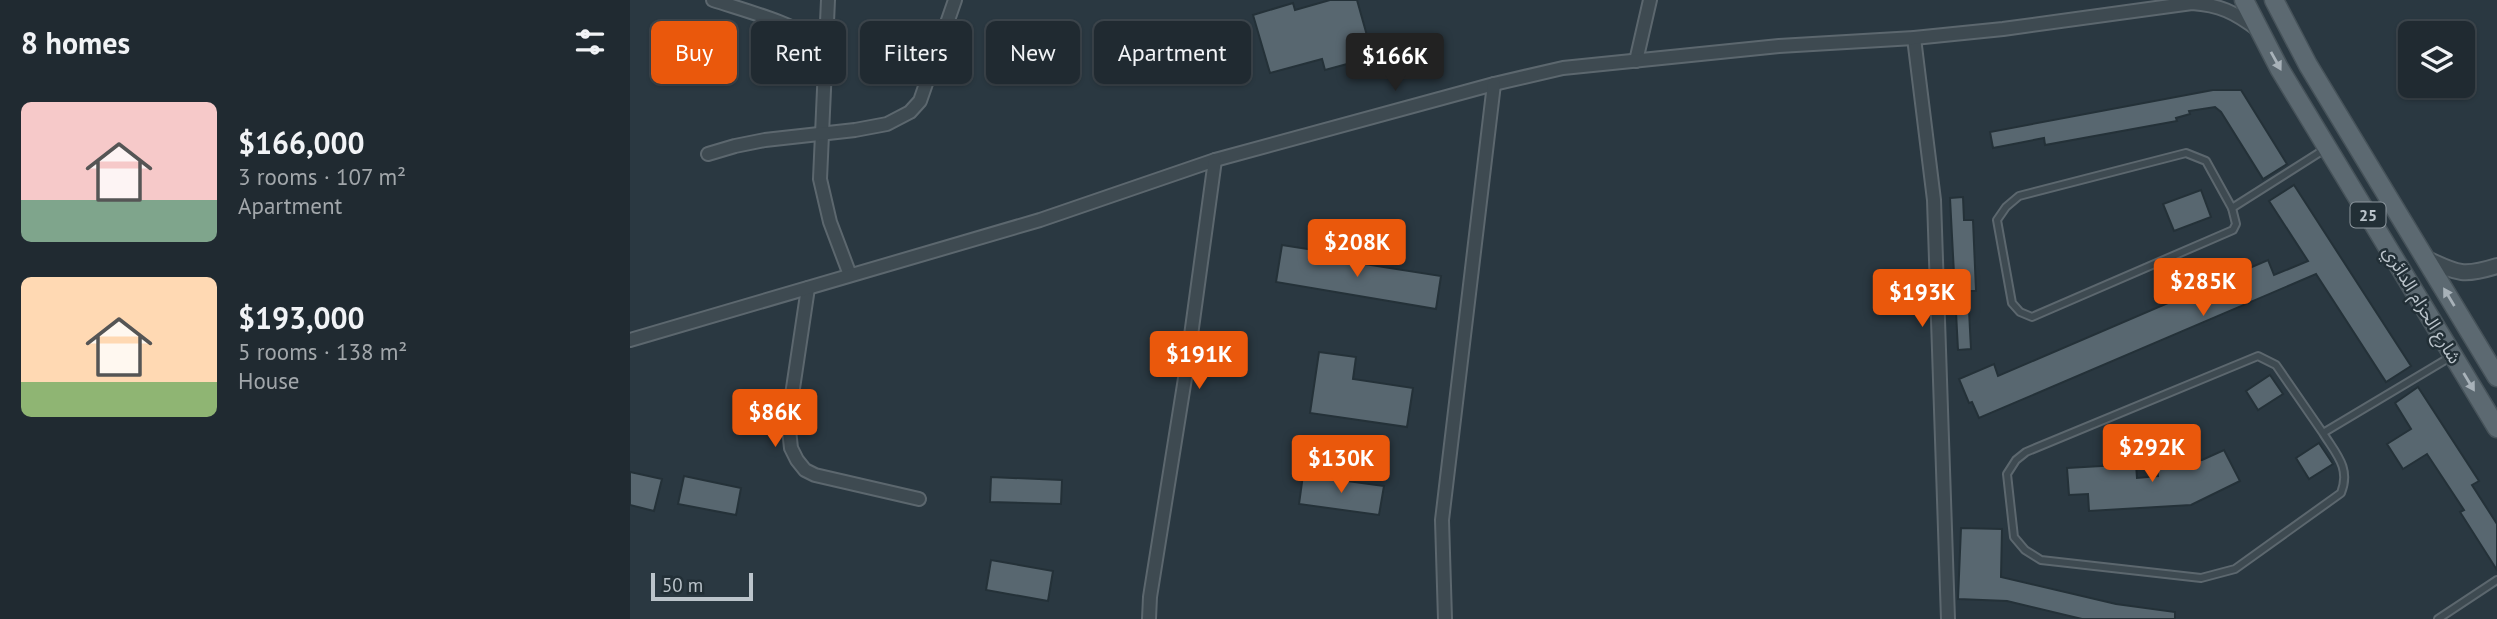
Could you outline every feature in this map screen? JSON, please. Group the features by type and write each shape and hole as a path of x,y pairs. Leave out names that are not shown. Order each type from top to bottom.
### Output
{"main road":[{"name":"شارع الحزام الدائري","path":"2244,0 2328,148 2497,428"},
{"name":"شارع الحزام الدائري","path":"2274,0 2308,65 2497,377"}],"street":[{"path":"713,0 781,21"},
{"path":"827,21 828,0"},
{"path":"708,154 765,140 821,135 887,124 910,112 920,100 955,0"},
{"path":"1636,61 1650,0"},
{"path":"630,340 1040,220 1215,160 1494,84 1563,68 1779,46 1914,38 2003,29 2194,2 2225,8 2259,30"},
{"path":"1914,38 1934,200 1948,619"},
{"path":"823,84 820,179 824,199 850,275"},
{"path":"1445,619 1442,520 1494,84"},
{"path":"1149,619 1150,597 1186,372 1215,160"},
{"path":"2425,258 2456,272 2476,273 2497,267"},
{"path":"808,288 789,415 791,447 797,460 815,475 919,499"}],"lane":[{"path":"2232,208 2328,148"},
{"path":"2186,153 2206,161 2232,208 2236,224 2233,230 2225,235 2032,317 2021,312 2012,303 1997,220 2006,207 2019,197 2186,153"},
{"path":"2258,356 2276,365 2323,433 2344,468 2346,482 2341,493 2235,569 2201,578 2041,560 2025,550 2014,537 2007,474 2025,452 2258,356"},
{"path":"2323,433 2453,356"},
{"path":"2438,619 2497,580"}],"building":[{"path":"1330,0 1357,0 1373,57 1325,70 1322,59 1270,73 1253,15 1293,3 1295,10"},
{"path":"2213,90 2241,90 2287,164 2263,179 2221,112 2215,107 2189,111 2190,114 2176,118 2177,121 2045,145 2044,138 1993,148 1990,132"},
{"path":"2294,185 2411,366 2386,382 2316,274 1979,418 1959,379 1994,364 1998,376 2268,260 2274,275 2308,261 2269,201"},
{"path":"2201,190 2211,217 2174,231 2163,204"},
{"path":"1963,197 1964,220 1973,220 1976,291 1968,291 1971,349 1958,350 1950,198"},
{"path":"1282,245 1314,250 1313,256 1441,276 1436,309 1276,282"},
{"path":"1319,352 1356,357 1353,379 1413,388 1407,427 1310,413"},
{"path":"2270,375 2283,394 2258,410 2246,391"},
{"path":"2418,387 2479,481 2472,485 2497,524 2497,570 2460,512 2464,510 2427,454 2403,469 2387,444 2411,429 2395,403"},
{"path":"2319,443 2333,464 2309,479 2296,458"},
{"path":"2224,450 2240,481 2191,505 2089,511 2088,494 2069,495 2067,468 2136,464 2137,478 2158,476 2157,463 2202,460"},
{"path":"630,472 662,479 654,511 630,505"},
{"path":"1303,475 1384,486 1379,515 1299,504"},
{"path":"684,476 741,488 736,515 678,504"},
{"path":"991,477 1062,480 1061,504 990,502"},
{"path":"1961,528 2002,529 2001,577 2116,604 2175,612 2175,619 2082,619 2007,601 1958,599"},
{"path":"991,560 1053,571 1048,601 986,590"}]}
